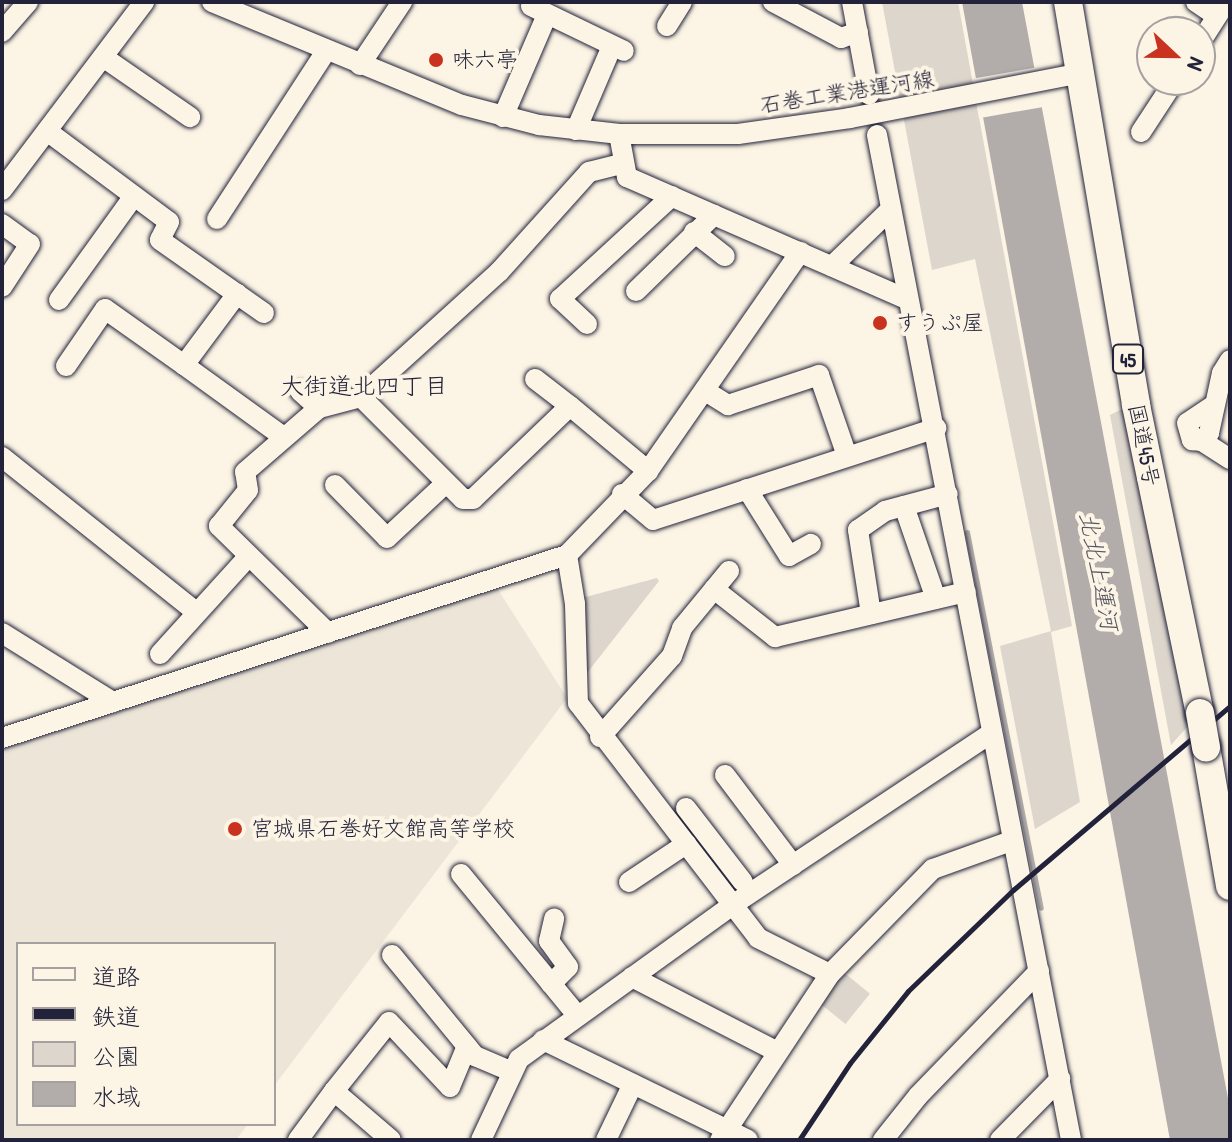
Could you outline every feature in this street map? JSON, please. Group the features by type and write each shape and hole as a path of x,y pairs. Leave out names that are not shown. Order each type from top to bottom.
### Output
{"highway":[{"name":"国道45号","path":"1068,2 1136,405 1200,713 1230,886"}],"street":[{"path":"2,32 28,2"},
{"path":"2,190 144,2"},
{"name":"石巻工業港運河線","path":"213,2 360,65 503,117 619,134 738,134 960,98 1081,73"},
{"path":"360,65 402,2"},
{"path":"667,26 682,2"},
{"path":"773,2 841,38 858,32"},
{"path":"852,2 869,94"},
{"path":"1196,2 1222,9"},
{"path":"503,117 539,10 618,48 576,130"},
{"path":"217,219 326,51"},
{"path":"103,57 190,117"},
{"path":"1141,132 1165,96"},
{"path":"47,131 169,222 160,240 264,313"},
{"path":"619,134 622,164 627,177 908,300"},
{"path":"877,135 1071,1140"},
{"path":"328,633 219,526 248,490 245,472 282,436 319,408 361,397 499,272 589,172 622,164"},
{"path":"59,300 134,196"},
{"path":"587,324 560,299 672,196"},
{"path":"832,266 891,209"},
{"path":"636,291 714,215"},
{"path":"2,224 30,244 2,287"},
{"path":"694,232 725,256"},
{"path":"2,738 567,555 622,494 648,471 707,392 800,252"},
{"path":"184,365 237,294"},
{"path":"66,366 105,309 282,436"},
{"path":"1227,370 1202,441 1230,459"},
{"path":"707,392 728,405 819,375 847,456"},
{"path":"535,379 648,471"},
{"path":"300,391 319,408"},
{"path":"361,397 463,499 473,499 570,406"},
{"path":"622,494 653,520 936,428"},
{"path":"2,457 196,612"},
{"path":"335,485 387,538 446,483"},
{"path":"747,489 789,556 811,544"},
{"path":"871,614 858,530 885,511 948,494"},
{"path":"904,506 936,599"},
{"path":"567,555 575,604 578,703 600,737 758,938 830,974"},
{"path":"160,654 249,556"},
{"path":"600,737 672,656 682,628 729,571"},
{"path":"714,589 775,637 966,592"},
{"path":"2,633 113,702"},
{"path":"481,1140 510,1071 543,1040 734,904 991,733"},
{"path":"725,775 793,865"},
{"path":"629,882 681,837 689,812 743,882"},
{"path":"723,1134 830,974 933,869 1011,841"},
{"path":"461,874 577,1015"},
{"path":"551,984 568,967 549,941 554,919"},
{"path":"392,955 475,1056 510,1071"},
{"path":"883,1140 918,1096 1039,971"},
{"path":"632,977 776,1051"},
{"path":"298,1140 389,1022 450,1087 467,1046"},
{"path":"543,1040 633,1084 723,1134 748,1140"},
{"path":"1000,1140 1060,1079"},
{"path":"606,1140 633,1084"},
{"path":"334,1091 391,1140"}],"shaded area":[{"name":"宮城県石巻好文館高等学校","path":"497,588 567,698 276,1083 276,942 16,942 16,1126 246,1126 236,1140 2,1140 2,747"}],"green space":[{"path":"882,2 958,2 1072,626 1051,632 1080,802 1035,829 1000,646 1051,631 975,259 932,270"},
{"path":"1128,406 1189,725 1171,745 1110,415"},
{"path":"657,578 659,581 580,682 578,599"},
{"path":"842,971 870,994 845,1024 817,1001"}],"water":[{"name":"北北上運河","path":"962,2 1022,2 1230,1109 1230,1140 1170,1140"}],"pier":[{"path":"1039,67 1046,106 979,118 972,79"}],"waterway":[{"path":"967,532 1041,908"}],"railway":[{"path":"799,1140 850,1063 908,991 1013,890 1230,706"}],"place":[{"name":"味六亭","path":"436,60"},
{"name":"すうぷ屋","path":"880,323"},
{"name":"宮城県石巻好文館高等学校","path":"235,829"}],"district":[{"name":"大街道北四丁目","path":"364,386"}]}
